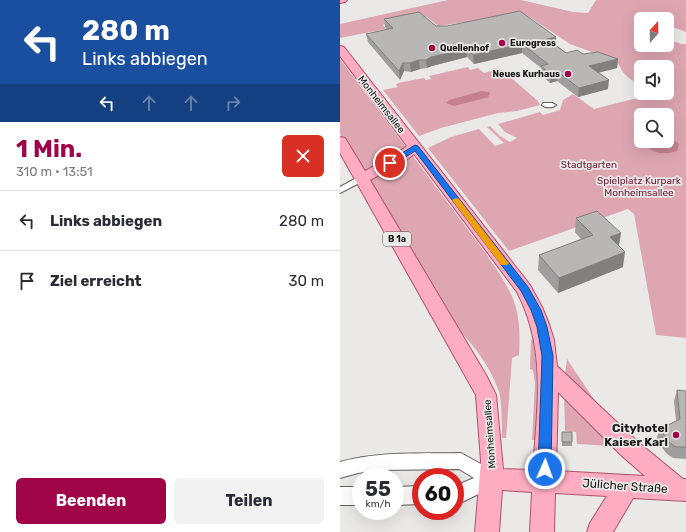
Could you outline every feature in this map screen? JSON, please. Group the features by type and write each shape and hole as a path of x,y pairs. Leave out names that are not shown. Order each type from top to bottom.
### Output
{"main road":[{"name":"Monheimsallee","path":"340,49 527,294 536,310 542,327 548,356 542,532"},
{"name":"Monheimsallee","path":"342,147 362,178 486,395 492,461 487,532"},
{"path":"362,178 400,158 415,147"},
{"path":"548,370 630,449 682,490"},
{"name":"Jülicher Straße","path":"491,479 682,490"},
{"path":"599,532 627,486"}],"street":[{"path":"340,190 362,178"},
{"path":"340,470 358,465 381,462 461,461 491,479"},
{"path":"464,493 491,479"},
{"path":"340,496 352,496"}],"green space":[{"name":"Stadtgarten","path":"448,0 521,0 573,12 588,13 596,0 686,0 686,32 674,28 674,12 634,12 634,52 674,52 674,41 686,44 686,338 656,335 634,214 628,209 509,251 428,148 451,137 479,129 495,146 504,143 487,127 490,126 500,136 510,142 517,138 505,132 498,124 540,112 543,115 560,110 563,100 573,94 594,109 634,99 674,100 674,60 634,60 634,82 622,71 616,61 570,44 525,14 438,26 427,17 387,23 383,25 386,29 340,38 340,24"},
{"path":"340,59 487,255 514,301 519,324 520,338 519,355 512,358 506,438 502,438 502,414 500,397 496,383 474,347 454,326 340,134"},
{"path":"468,67 470,70 478,68 484,73 498,69 503,71 538,101 540,105 517,111 498,113 441,128 419,136 383,90 398,87 396,85 398,83 424,78 426,80 431,79 429,76"},
{"path":"531,339 533,341 537,367 535,440 532,440 535,383 533,370 530,369"},
{"path":"567,359 601,410 565,375"},
{"path":"564,391 622,448 577,444 576,432 565,431"}],"shaded area":[{"path":"482,91 489,92 489,97 454,106 446,103 449,100"},
{"path":"674,140 679,144 677,151 660,153 648,148 674,148"}],"building":[{"path":"520,11 556,37 547,39 566,53 577,50 583,54 598,52 618,59 589,66 609,80 579,88 558,72 551,74 541,66 548,64 522,44 473,55 466,49 431,57 426,60 403,63 399,71 366,34 393,28 384,19 419,12 436,26 447,26"},
{"path":"597,211 621,233 610,237 625,252 559,278 539,255 593,235 576,218"},
{"path":"677,390 686,391 686,447 676,447 670,443 660,429 680,419"},
{"path":"562,432 572,432 572,442 562,442"}],"slow traffic":[{"path":"456,200 504,263"}],"place":[{"name":"Eurogress","path":"502,43"},
{"name":"Quellenhof","path":"432,48"},
{"name":"Neues Kurhaus","path":"568,74"},
{"name":"Cityhotel Kaiser Karl","path":"676,435"}],"route":[{"path":"390,163 415,147 524,289 536,310 546,341 548,356 545,469"}],"park label":[{"name":"Spielplatz Kurpark Monheimsallee","path":"639,186"}]}
